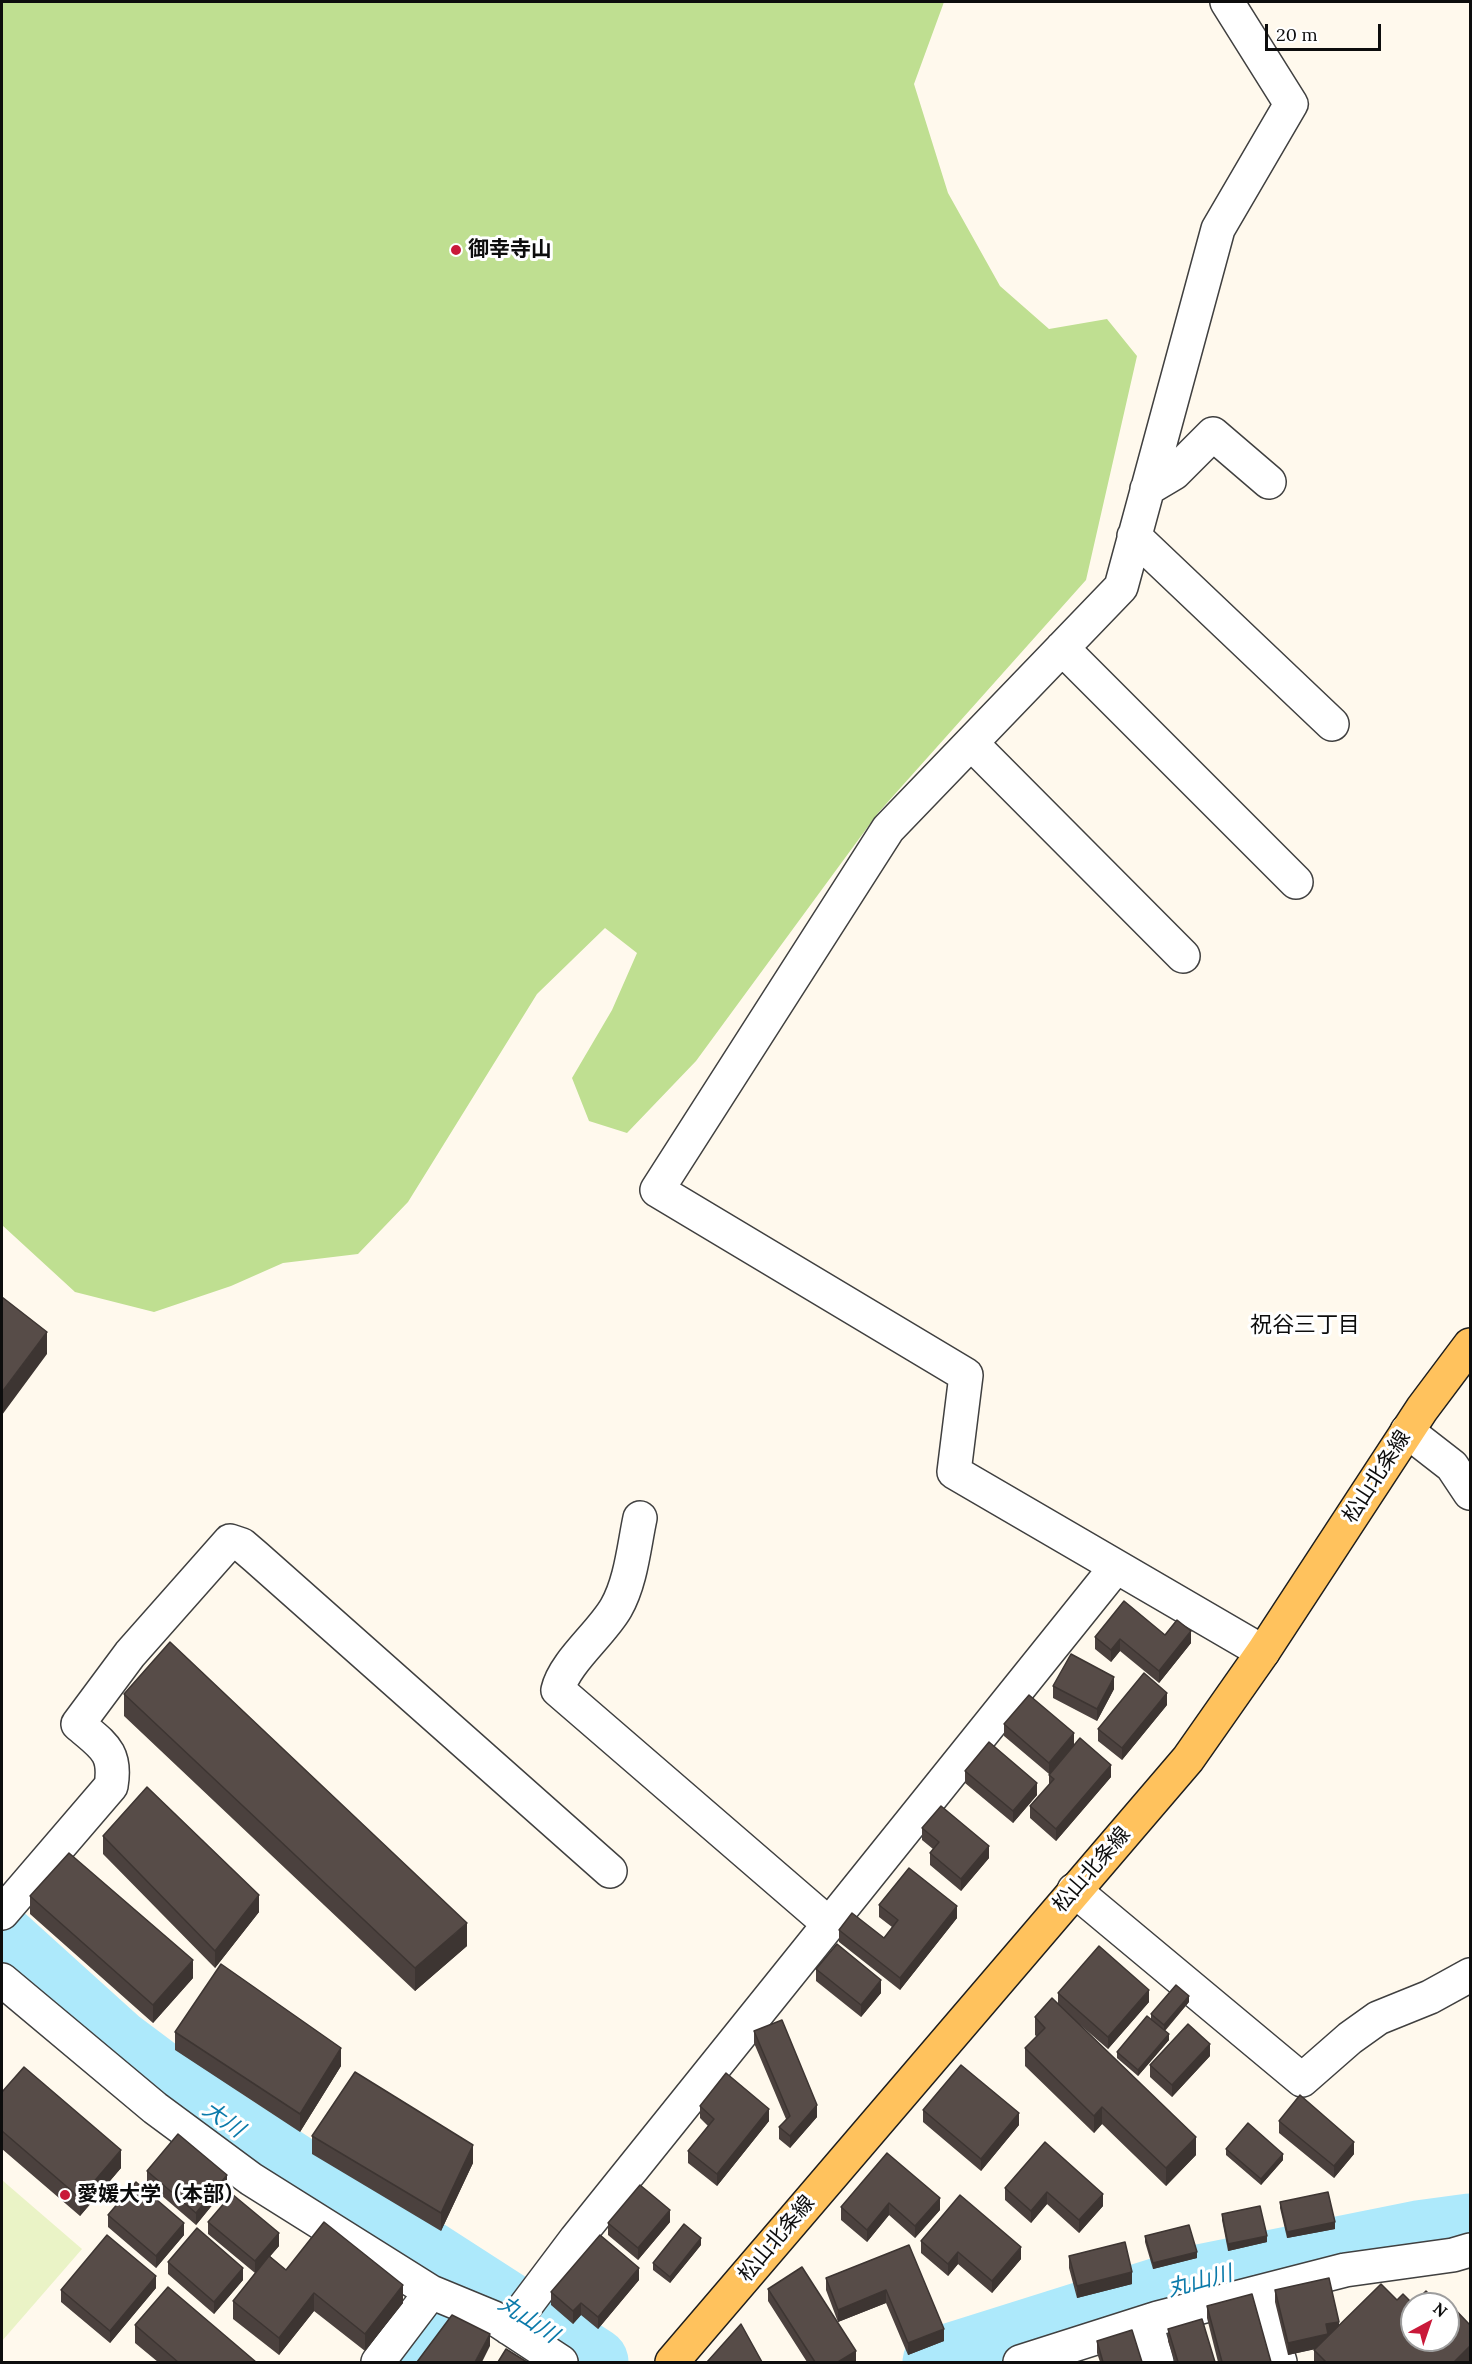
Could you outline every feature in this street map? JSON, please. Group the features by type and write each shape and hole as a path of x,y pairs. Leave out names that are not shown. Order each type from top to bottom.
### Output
{"main road":[{"name":"松山北条線","path":"672,2362 1188,1759 1263,1652 1407,1431 1470,1346"}],"street":[{"path":"1227,2 1291,104 1218,230 1121,587 888,829 657,1190 966,1375 954,1472 1263,1652"},
{"path":"1147,489 1174,473 1213,434 1269,482"},
{"path":"1134,536 1332,724"},
{"path":"1062,648 1296,882"},
{"path":"971,743 1183,956"},
{"path":"1407,1431 1452,1466 1470,1493"},
{"path":"640,1518 617,1606 596,1637 560,1679 558,1690 829,1924"},
{"path":"4,1910 111,1786 114,1766 105,1748 78,1724 130,1654 230,1541 242,1545 256,1557 610,1871"},
{"path":"516,2320 576,2239 1116,1567"},
{"path":"1074,1890 1302,2080 1350,2038 1378,2018 1430,1996 1470,1975"},
{"path":"2,1980 155,2108 251,2179 431,2292 494,2318 516,2320 561,2362"},
{"path":"1020,2362 1146,2322 1345,2270 1465,2261"},
{"path":"378,2362 431,2292"},
{"path":"1259,2292 1280,2362"},
{"path":"1146,2322 1157,2362"}],"green space":[{"path":"2,2 944,2 914,84 948,193 1000,286 1049,329 1107,319 1137,356 1086,580 878,813 696,1061 627,1133 589,1121 572,1078 612,1010 637,953 605,928 537,994 408,1202 358,1254 283,1263 231,1286 154,1312 75,1292 2,1225"},
{"path":"2,2180 82,2249 2,2341"}],"building":[{"path":"2,1297 47,1332 2,1392"},
{"path":"1124,1601 1165,1635 1177,1620 1191,1631 1159,1671 1120,1639 1111,1650 1095,1637"},
{"path":"170,1642 467,1923 415,1968 124,1694"},
{"path":"1071,1654 1114,1677 1097,1709 1053,1686"},
{"path":"1144,1673 1167,1693 1122,1748 1098,1729"},
{"path":"1029,1695 1074,1733 1049,1763 1004,1724"},
{"path":"1080,1738 1111,1765 1056,1829 1030,1806 1054,1779 1049,1775"},
{"path":"989,1742 1037,1783 1013,1811 965,1771"},
{"path":"147,1787 259,1895 215,1951 103,1836"},
{"path":"941,1806 989,1846 961,1879 930,1853 939,1842 922,1828"},
{"path":"69,1853 193,1960 153,2005 30,1896"},
{"path":"909,1868 957,1906 900,1978 839,1930 852,1913 884,1938 898,1920 879,1905"},
{"path":"837,1944 881,1980 861,2005 816,1969"},
{"path":"1099,1946 1149,1990 1108,2037 1058,1993"},
{"path":"221,1964 341,2048 300,2114 175,2032"},
{"path":"1176,1985 1189,1996 1164,2025 1151,2014"},
{"path":"1052,1998 1196,2137 1166,2168 1102,2107 1094,2116 1025,2048 1045,2028 1035,2017"},
{"path":"1147,2016 1169,2034 1138,2070 1117,2052"},
{"path":"782,2020 817,2105 790,2136 779,2127 790,2116 754,2031"},
{"path":"1188,2024 1210,2044 1172,2085 1150,2065"},
{"path":"961,2065 1019,2113 981,2159 923,2110"},
{"path":"24,2067 121,2150 80,2198 2,2131 2,2092"},
{"path":"355,2072 473,2145 441,2213 312,2136"},
{"path":"726,2073 769,2109 717,2174 688,2151 714,2119 700,2106"},
{"path":"1300,2095 1354,2142 1334,2166 1279,2121"},
{"path":"1248,2123 1283,2154 1261,2179 1226,2149"},
{"path":"178,2134 227,2175 196,2213 147,2171"},
{"path":"1045,2142 1103,2194 1079,2220 1047,2192 1031,2211 1005,2188"},
{"path":"887,2153 940,2198 915,2226 889,2203 867,2230 841,2207"},
{"path":"136,2182 184,2223 156,2256 108,2215"},
{"path":"640,2185 670,2210 638,2248 608,2223"},
{"path":"1328,2192 1335,2222 1287,2232 1280,2202"},
{"path":"232,2194 279,2233 255,2261 208,2222"},
{"path":"960,2195 1021,2247 992,2281 958,2252 948,2264 921,2241"},
{"path":"1260,2206 1267,2236 1228,2244 1222,2214"},
{"path":"324,2222 403,2285 365,2334 314,2293 279,2338 233,2301 269,2256 286,2270"},
{"path":"684,2224 701,2238 670,2277 653,2263"},
{"path":"1189,2225 1197,2252 1153,2263 1145,2236"},
{"path":"197,2228 243,2268 214,2302 168,2262"},
{"path":"107,2235 156,2276 110,2331 61,2290"},
{"path":"600,2235 639,2268 598,2317 581,2303 573,2311 551,2292"},
{"path":"1125,2242 1132,2272 1077,2286 1069,2256"},
{"path":"909,2245 944,2329 908,2343 886,2290 838,2310 826,2278"},
{"path":"802,2267 856,2351 838,2362 815,2362 768,2289"},
{"path":"1329,2278 1339,2322 1326,2324 1328,2334 1288,2343 1275,2290"},
{"path":"1381,2284 1397,2300 1400,2297 1400,2352 1460,2352 1460,2315 1470,2325 1470,2346 1454,2362 1326,2362 1314,2350"},
{"path":"168,2287 256,2362 178,2362 135,2325"},
{"path":"1252,2294 1271,2362 1222,2362 1207,2306"},
{"path":"452,2315 490,2334 475,2362 417,2362"},
{"path":"1202,2319 1215,2362 1178,2362 1168,2329"},
{"path":"741,2324 762,2362 707,2362"},
{"path":"1132,2330 1142,2362 1103,2362 1097,2341"},
{"path":"506,2349 527,2362 498,2362"}],"waterway":[{"name":"大川","path":"2,1939 117,2043 225,2124 594,2362"},
{"name":"丸山川","path":"937,2362 1204,2278 1418,2235 1470,2228"},
{"name":"大川","path":"401,2362 427,2326"}],"place":[{"name":"御幸寺山","path":"456,250"},
{"name":"愛媛大学（本部）","path":"65,2195"}],"district":[{"name":"祝谷三丁目","path":"1305,1326"}]}
